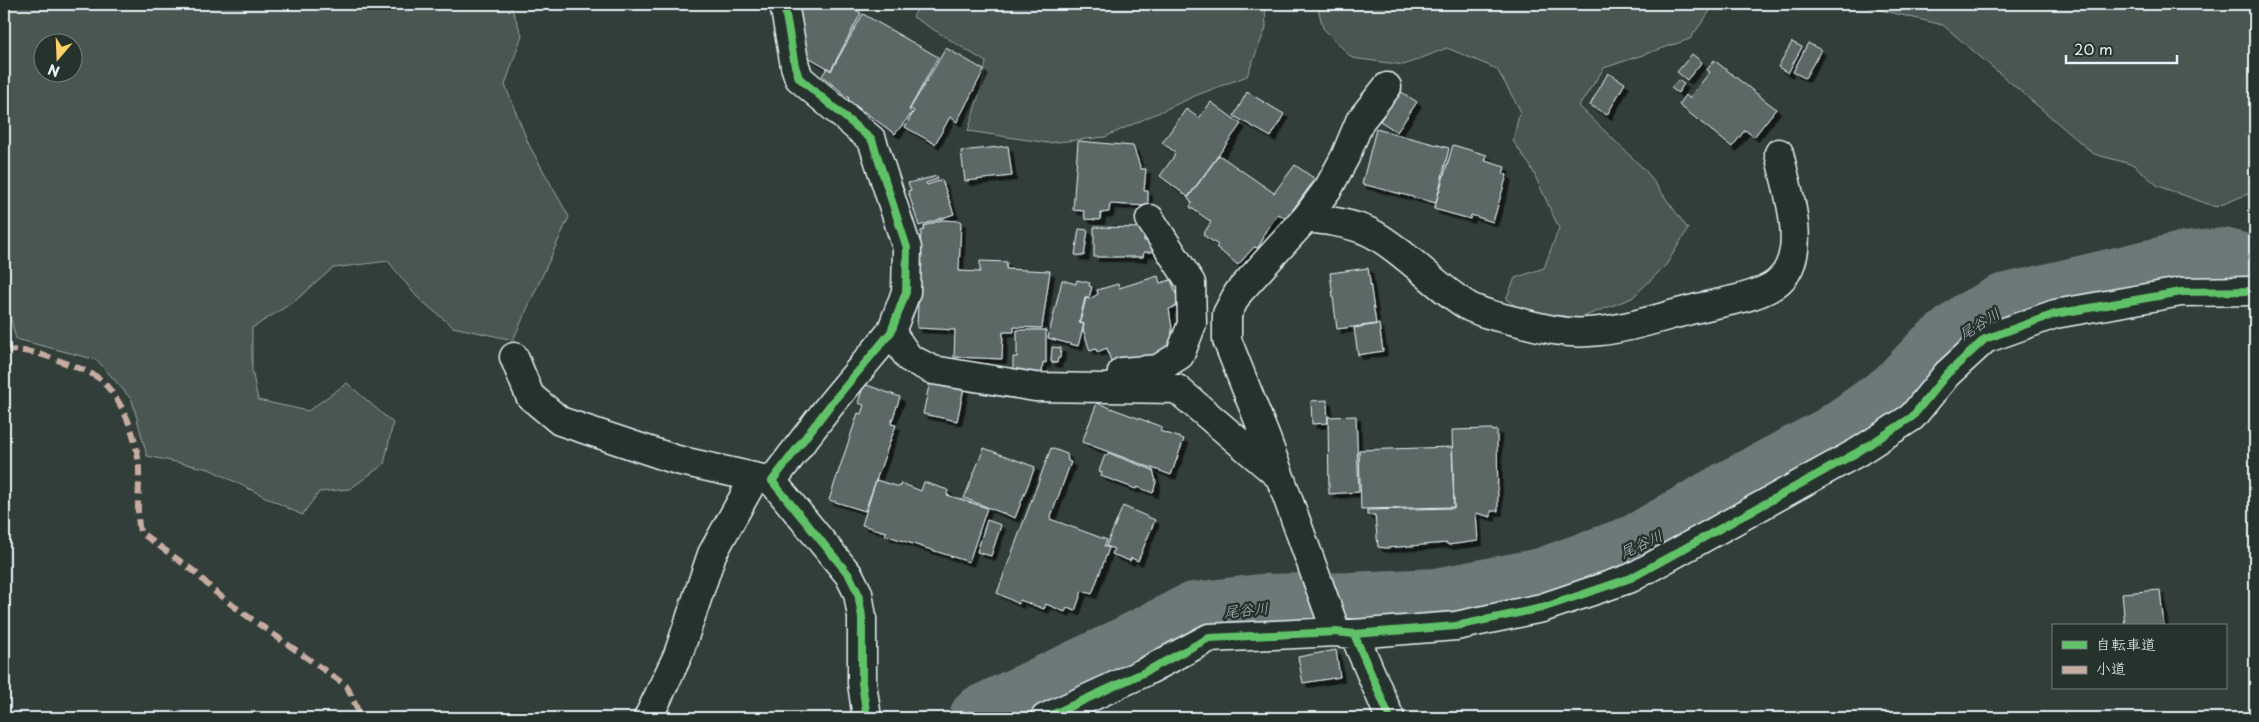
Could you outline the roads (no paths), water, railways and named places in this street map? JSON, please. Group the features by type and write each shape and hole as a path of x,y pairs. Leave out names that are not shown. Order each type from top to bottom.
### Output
{"street":[{"path":"648,718 678,655 712,554 763,479 831,404 891,332 906,292 907,248 872,140 799,78 795,66 784,4"},
{"path":"1387,87 1360,121 1345,157 1306,218 1238,292 1227,314 1227,340 1280,477 1345,633 1390,718"},
{"path":"1306,218 1332,221 1374,234 1470,306 1506,319 1553,331 1589,332 1634,325 1682,311 1749,296 1770,287 1785,275 1793,258 1796,237 1779,153"},
{"path":"1083,386 1111,373 1158,370 1180,355 1192,324 1191,283 1150,219"},
{"path":"1045,718 1145,672 1209,638 1345,633 1456,626 1542,608 1631,578 1858,452 1912,417 1947,374 1985,338 2055,314 2180,292 2255,291"},
{"path":"891,332 909,358 933,370 1035,387 1083,386 1177,390 1280,477"},
{"path":"514,357 530,396 560,420 677,460 763,479 849,575 858,593 862,617 862,683 867,718"}],"waterway":[{"name":"尾谷川","path":"982,718 1110,658 1194,615 1261,607 1437,601 1542,581 1637,547 1729,494 1835,438 1897,394 1936,353 1972,324 2004,307 2183,265 2223,261 2255,270"}]}
